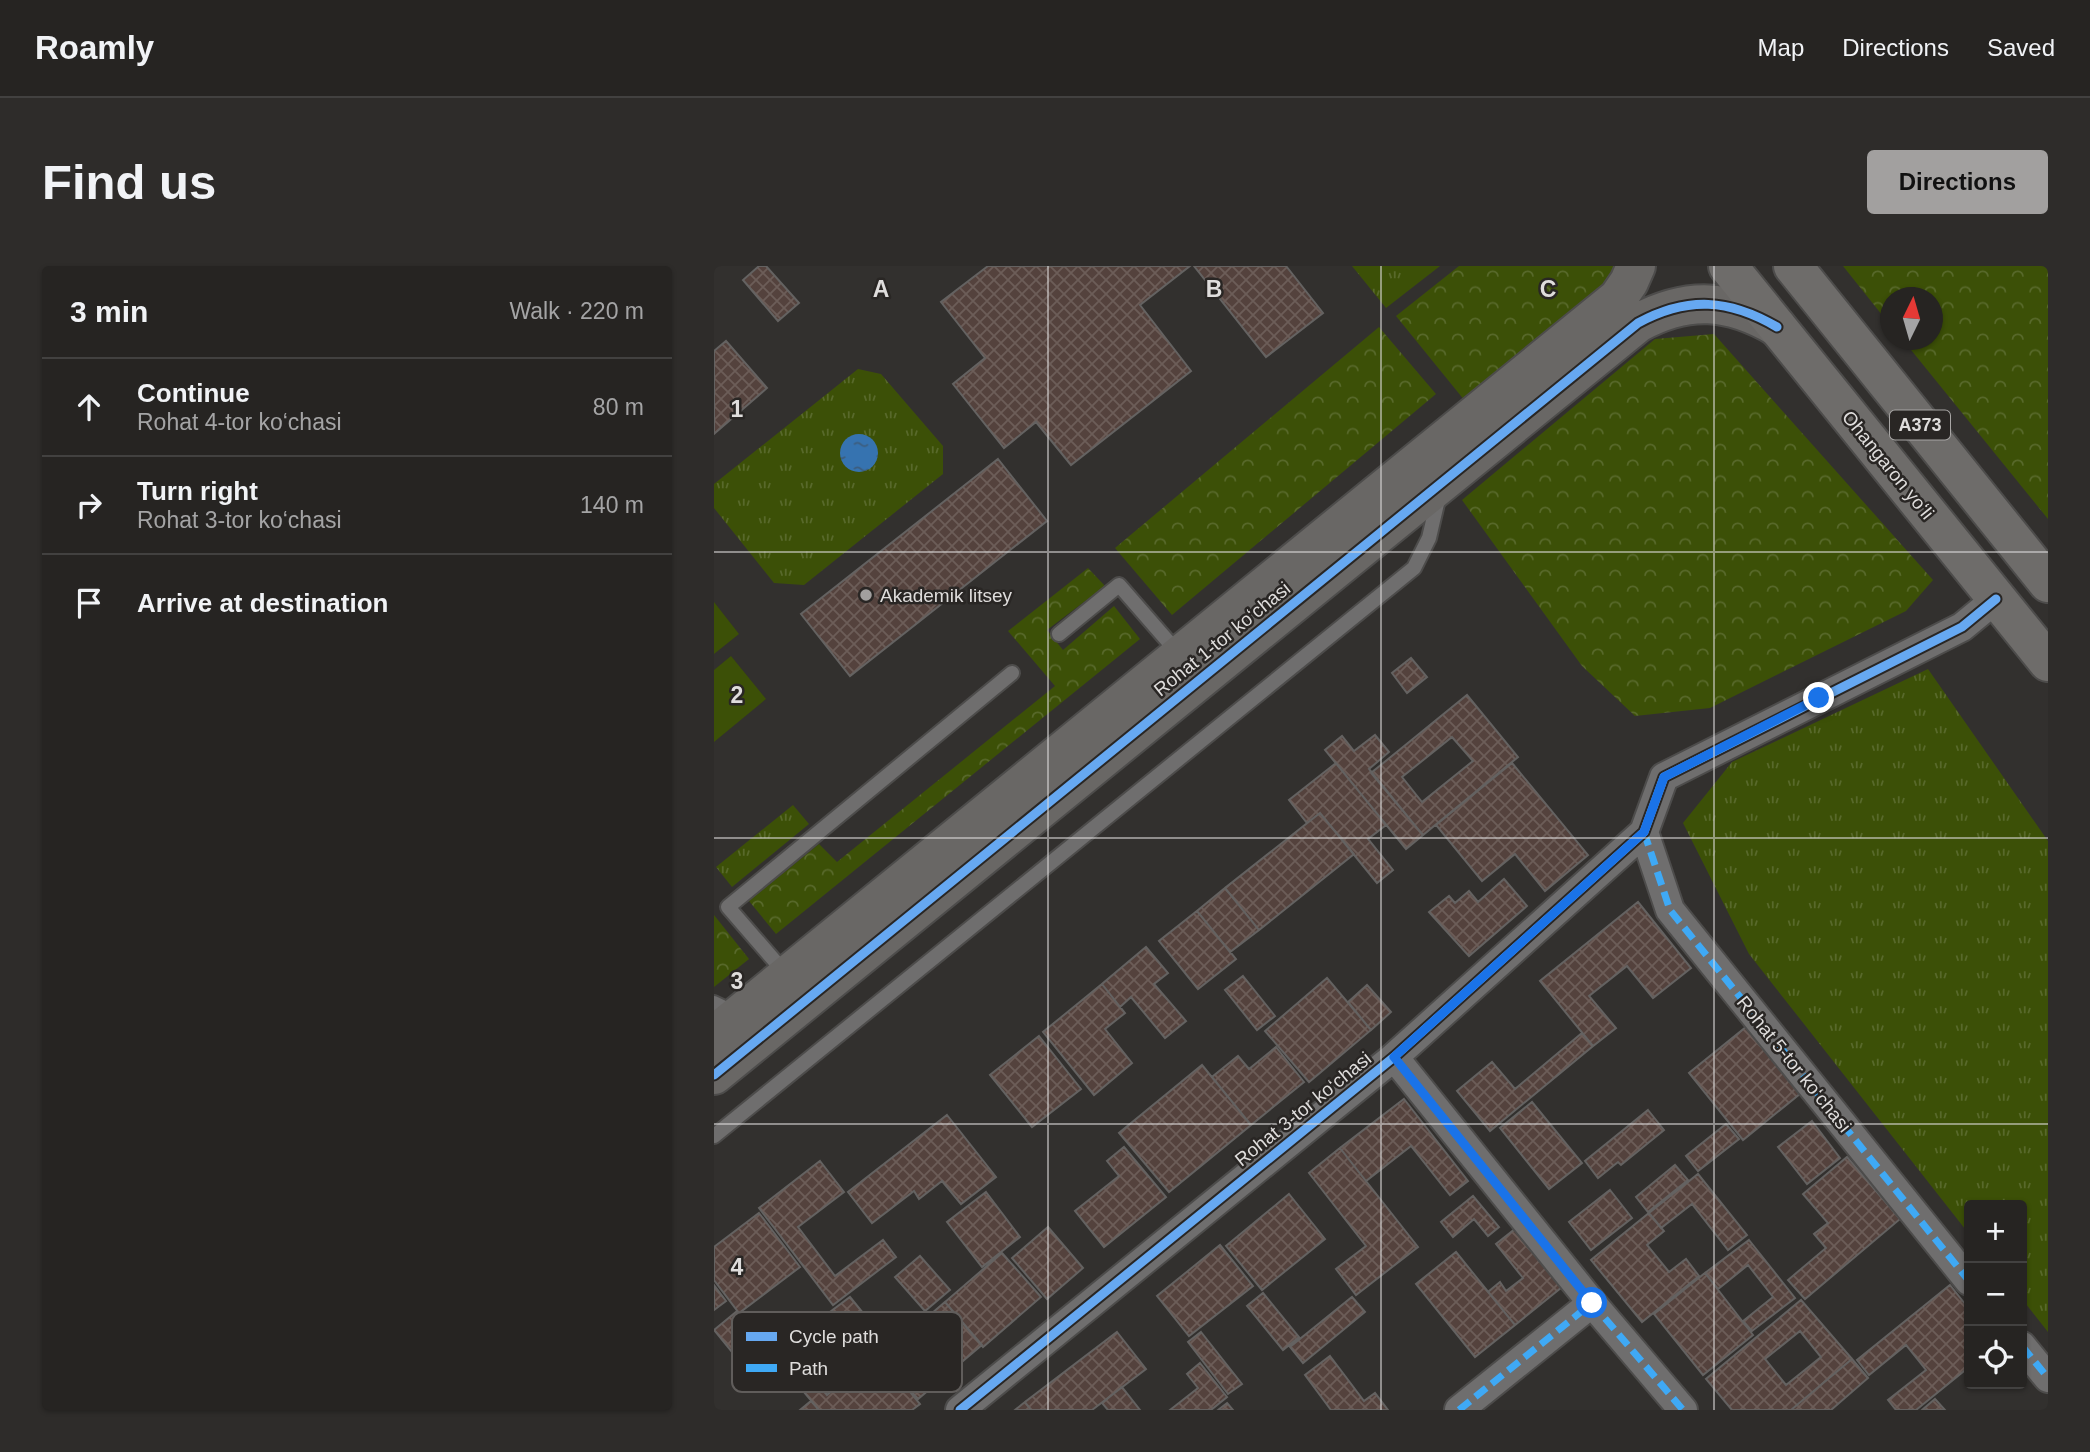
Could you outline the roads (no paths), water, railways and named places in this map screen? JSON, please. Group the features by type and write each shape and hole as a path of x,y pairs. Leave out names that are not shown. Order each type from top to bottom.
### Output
{"highway":[{"name":"Ohangaron yoʻli","path":"1728,266 2048,662"},
{"name":"A373","path":"1793,266 2048,583"}],"street":[{"name":"Rohat 1-tor koʻchasi","path":"722,1017 787,975 1618,298 1636,266"},
{"name":"Rohat 1-tor koʻchasi","path":"714,1075 1638,323 1672,307 1709,304 1744,311 1777,327"},
{"name":"Rohat 3-tor ko‘chasi","path":"960,1410 1394,1057 1644,832 1664,777 1962,627 1996,599"},
{"name":"Rohat 5-tor ko‘chasi","path":"1644,832 1670,910 1964,1275"},
{"path":"1394,1057 1592,1303 1683,1410"},
{"path":"1459,1410 1592,1303"},
{"path":"2027,1352 2048,1378"}],"lane":[{"path":"714,1136 1413,568 1429,538 1443,482"},
{"path":"1059,634 1119,585 1180,655"},
{"path":"787,975 728,907 1012,673"}],"water":[{"path":"859,434 872,440 878,453 872,466 859,472 846,466 840,453 846,440"}],"place":[{"name":"Akademik litsey","path":"866,595"}]}
